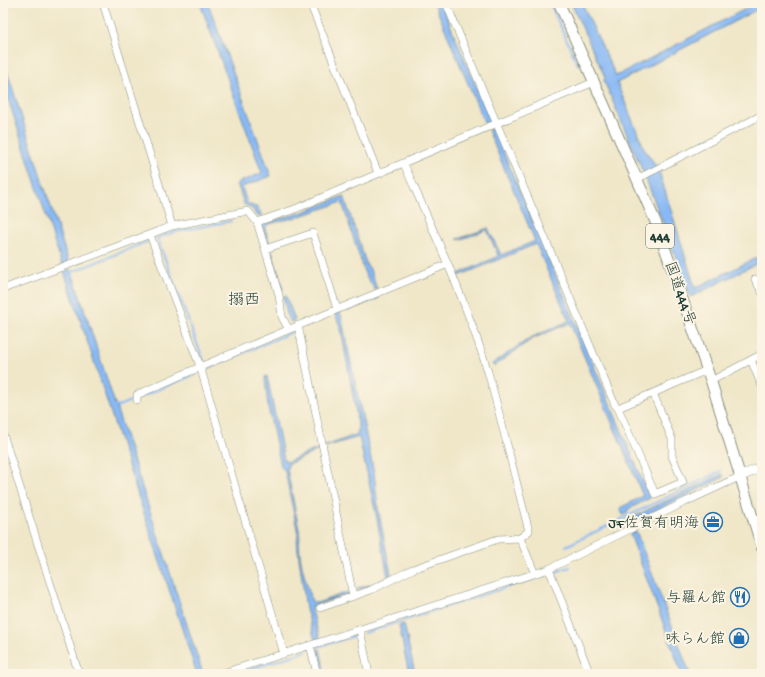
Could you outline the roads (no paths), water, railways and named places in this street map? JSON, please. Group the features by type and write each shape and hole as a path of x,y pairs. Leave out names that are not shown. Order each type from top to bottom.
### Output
{"highway":[{"name":"国道444号","path":"559,3 638,178 656,223 711,381 762,548"}],"main road":[{"path":"741,476 762,467"}],"street":[{"path":"103,3 172,226"},
{"path":"310,3 378,173"},
{"path":"446,3 615,405 618,408 655,494 683,482 672,456 672,439 653,393"},
{"path":"257,222 295,209 378,173 404,164 594,82"},
{"path":"638,178 762,115"},
{"path":"320,608 371,590 413,569 498,539 520,538 528,531 490,380 475,333 448,264 404,164"},
{"path":"3,289 172,226 248,211 257,222 280,295 282,317 288,328"},
{"path":"265,249 313,233 337,309"},
{"path":"150,235 200,366 284,654"},
{"path":"137,397 200,366 288,328 448,264"},
{"path":"755,279 762,292"},
{"path":"298,325 353,596"},
{"path":"711,381 762,354"},
{"path":"751,360 762,386"},
{"path":"618,408 707,370"},
{"path":"3,434 79,674"},
{"path":"220,674 549,570 685,502 741,476"},
{"path":"520,538 535,574"},
{"path":"549,570 590,674"},
{"path":"360,630 369,674"},
{"path":"310,645 316,674"}],"water":[{"path":"200,3 208,3 271,176 242,187 247,203 258,208 262,216 260,217 255,214 254,210 244,204 237,183 262,173"},
{"path":"434,3 441,3 491,122 485,124"},
{"path":"571,3 582,3 616,76 757,3 762,3 762,7 617,83 644,148 659,171 695,288 762,255 762,261 691,297 646,179 650,176 643,172 604,81 605,77"},
{"path":"3,59 69,263 62,265 3,83"},
{"path":"493,128 650,498 627,510 628,513 623,515 620,508 643,496 570,323 532,339 494,366 492,364 530,338 569,321 536,244 459,276 458,274 497,257 498,255 487,230 459,240 457,239 488,228 501,255 535,241 488,130"},
{"path":"344,196 367,266 369,267 377,289 375,290 365,274 342,202 301,216 269,224 265,228 270,245 268,245 262,226 268,222 303,212"},
{"path":"271,249 283,289 281,290 269,250"},
{"path":"71,269 203,674 197,674 64,271"},
{"path":"283,296 286,296 295,320 291,322 288,319"},
{"path":"378,296 379,298 347,311 346,309"},
{"path":"340,311 374,473 378,508 391,575 380,583 357,590 357,588 373,584 388,577 359,437 325,447 358,434 358,423 341,329 335,314"},
{"path":"267,376 284,460 287,462 319,448 319,450 288,464 287,469 300,534 299,543 301,560 312,602 317,603 348,592 348,594 311,607 320,639 315,640 306,609 297,543 298,534 285,471 281,466 268,407 265,377"},
{"path":"722,474 724,477 632,522 633,524 626,527 624,525 625,521"},
{"path":"636,531 690,674 682,674 630,534"},
{"path":"404,624 415,674 409,674 399,625"},
{"path":"320,649 325,674 321,674 316,651"}],"waterway":[{"path":"550,3 578,65"},
{"path":"204,362 157,238 174,232 231,221"},
{"path":"72,272 149,241"},
{"path":"206,369 292,332"},
{"path":"116,407 198,373"},
{"path":"566,546 721,471"},
{"path":"554,572 570,567"},
{"path":"364,633 532,579"},
{"path":"314,648 357,635"},
{"path":"234,674 307,651"}],"place":[{"name":"JF佐賀有明海","path":"713,522"},
{"name":"与羅ん館","path":"740,597"},
{"name":"味らん館","path":"739,638"}],"district":[{"name":"搦西","path":"244,298"}]}
